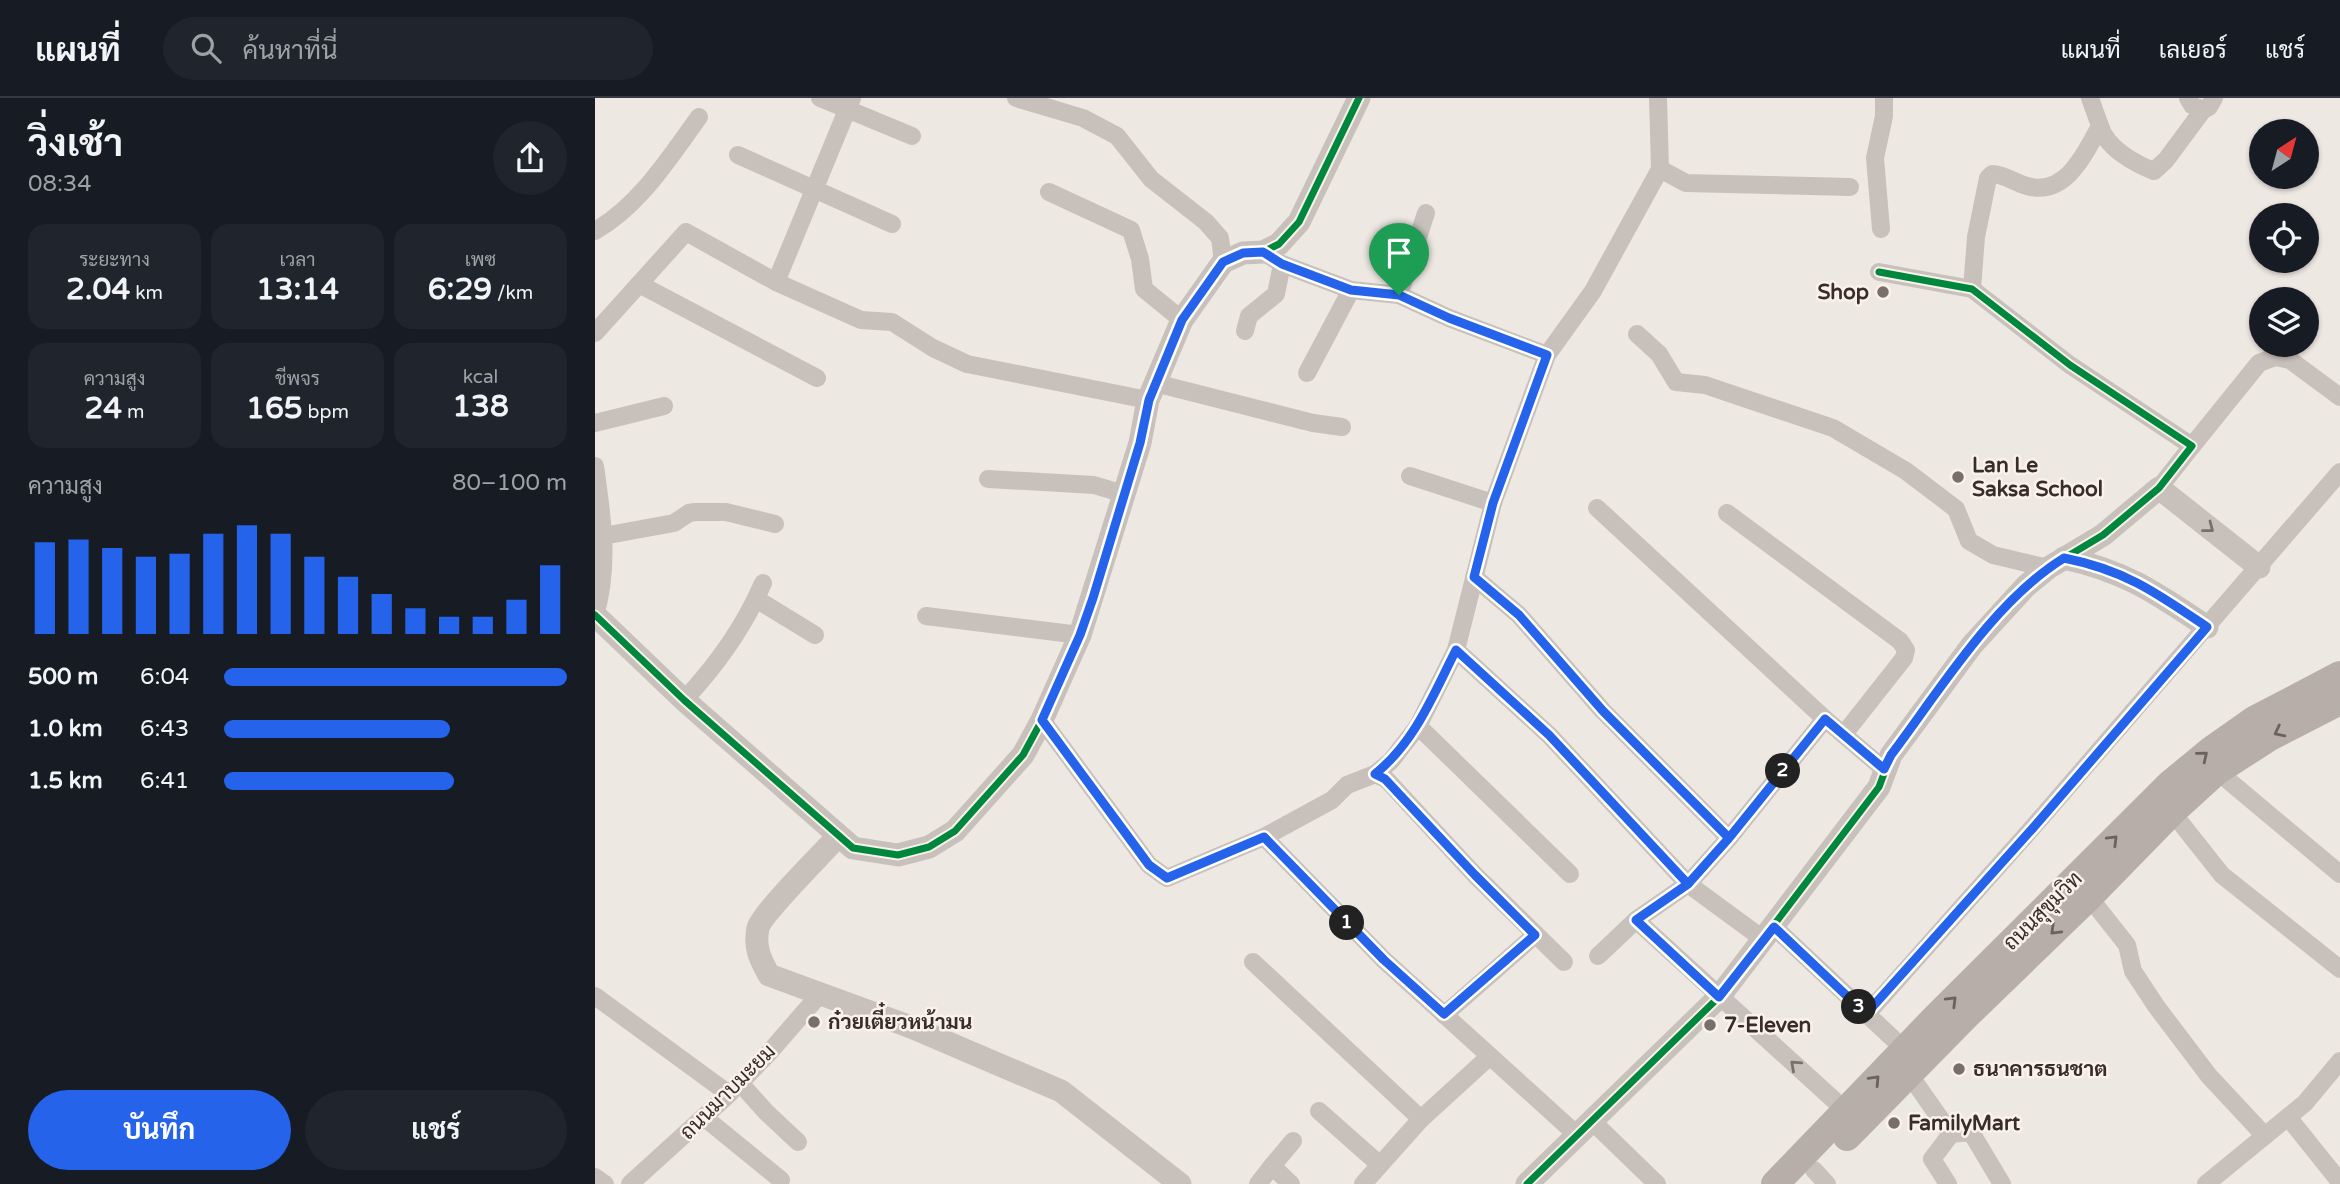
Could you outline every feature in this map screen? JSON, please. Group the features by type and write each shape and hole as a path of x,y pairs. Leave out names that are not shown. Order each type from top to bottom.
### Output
{"main road":[{"name":"ถนนสุขุมวิท","path":"1814,1179 1907,1062 2170,784 2253,720 2340,675"},
{"name":"ถนนสุขุมวิท","path":"1775,1184 1846,1111 1907,1062 2089,897 2172,812 2217,771 2270,737 2340,701"}],"street":[{"path":"820,98 849,103 912,136"},
{"path":"1016,98 1083,118 1117,136 1151,179 1206,222 1220,238 1223,262"},
{"path":"1245,331 1249,316 1276,294 1273,258 1279,244 1299,222 1359,98"},
{"path":"1042,720 1149,865 1167,878 1264,837 1332,800 1347,785 1375,774 1391,761 1418,726 1456,650 1493,503 1547,355 1593,291 1660,169 1658,98"},
{"path":"1881,229 1875,158 1884,116 1884,98"},
{"path":"2090,98 2103,136 2136,164 2154,171 2166,160 2208,104"},
{"path":"2188,98 2192,105 2208,104"},
{"path":"776,282 849,103"},
{"path":"595,231 617,218 660,171 699,117"},
{"path":"1972,289 1976,237 1991,174 1998,174 2035,188 2054,186 2081,162 2100,126"},
{"path":"739,155 892,224"},
{"path":"1660,169 1686,183 1850,187"},
{"path":"1049,192 1131,230 1140,258 1144,289 1182,320"},
{"path":"1399,295 1426,213"},
{"path":"595,333 686,232 776,282 861,320 892,322 933,348 967,364 1152,392 1342,427"},
{"path":"595,466 603,536 600,599 595,615 684,700 853,848 898,855 929,847 955,831 1023,755 1042,720 1080,635 1140,443 1152,392 1182,320 1223,262 1243,253 1273,258 1351,290 1399,295 1449,318 1547,355"},
{"path":"1879,272 1972,289 2070,365 2192,446"},
{"path":"639,284 817,379"},
{"path":"1307,373 1351,290"},
{"path":"1637,334 1659,354 1676,382 1705,385 1833,428 1906,471 1956,509 1969,541 1993,555 2117,572 2150,589 2207,627"},
{"path":"1527,1184 1719,997 1879,787 1891,755 1972,645 2026,586 2056,563 2103,535 2159,488 2259,363 2275,357 2290,360 2340,397"},
{"path":"595,424 664,406"},
{"path":"1866,1014 2033,828 2340,472"},
{"path":"1410,477 1493,503"},
{"path":"988,480 1094,485 1124,494"},
{"path":"2159,488 2259,567"},
{"path":"1597,508 1825,719 1884,769"},
{"path":"603,536 674,523 695,512 726,512 775,524"},
{"path":"1727,513 1900,641 1906,650 1904,658 1844,734"},
{"path":"1474,577 1519,615 1603,711 1729,838"},
{"path":"684,700 709,674 740,629 760,591 814,635"},
{"path":"926,616 1080,635"},
{"path":"1456,650 1549,735 1688,884 1768,933 1866,1014 1907,1062 1951,1134"},
{"path":"1598,956 1636,920 1688,884 1729,838 1825,719"},
{"path":"1418,726 1570,874"},
{"path":"2217,771 2340,874"},
{"path":"1375,774 1385,779 1475,875 1564,962"},
{"path":"2172,812 2222,874 2340,969"},
{"path":"838,836 771,908 758,926 757,953 769,975 923,1031 1061,1091 1180,1184"},
{"path":"1264,837 1384,960 1490,1056 1657,1184"},
{"path":"2089,897 2127,945 2133,971 2156,1006 2210,1076 2265,1136"},
{"path":"1636,920 1846,1111"},
{"path":"1444,1014 1535,935"},
{"path":"1252,962 1421,1119"},
{"name":"ถนนมาบมะยม","path":"630,1184 705,1118 820,994"},
{"path":"595,996 734,1088 766,1112 798,1142"},
{"path":"1363,1184 1421,1119 1490,1056"},
{"path":"2206,1184 2305,1103 2340,1061"},
{"path":"1319,1111 1379,1164"},
{"path":"2288,1117 2340,1182"},
{"path":"705,1118 781,1180"},
{"path":"1948,1184 1932,1160 1951,1134 1971,1132 2001,1184"},
{"path":"1258,1184 1293,1141"},
{"path":"1272,1166 1291,1184"},
{"path":"595,1177 605,1184"}],"cycle path":[{"path":"595,615 684,700 853,848 898,855 929,847 955,831 1023,755 1042,720 1080,635 1140,443 1148,400 1182,320 1223,262 1243,253 1263,252 1279,244 1299,222 1359,98"},
{"path":"1527,1184 1719,997 1879,787 1891,755 1972,645 2026,586 2048,568 2103,535 2159,488 2192,446 2070,365 1972,289 1879,272"}],"place":[{"name":"Shop","path":"1883,292"},
{"name":"Lan Le Saksa School","path":"1958,477"},
{"name":"ก๋วยเตี๋ยวหน้ามน","path":"814,1022"},
{"name":"7-Eleven","path":"1710,1025"},
{"name":"ธนาคารธนชาต","path":"1959,1069"},
{"name":"FamilyMart","path":"1894,1123"}],"route":[{"path":"1399,295 1351,290 1282,264 1263,252 1243,253 1223,262 1182,320 1149,400 1140,443 1103,569 1080,635 1042,720 1149,865 1167,878 1264,837 1384,960 1444,1014 1535,935 1385,779 1375,774 1391,761 1418,726 1456,650 1549,735 1688,884 1729,838 1825,719 1884,769 1891,755 1972,645 2026,586 2064,558 2117,572 2150,589 2207,627 2033,828 1866,1014 1774,927 1719,997 1636,920 1688,884 1729,838 1603,711 1519,615 1474,577 1493,503 1547,355 1449,318 1399,295"}]}
